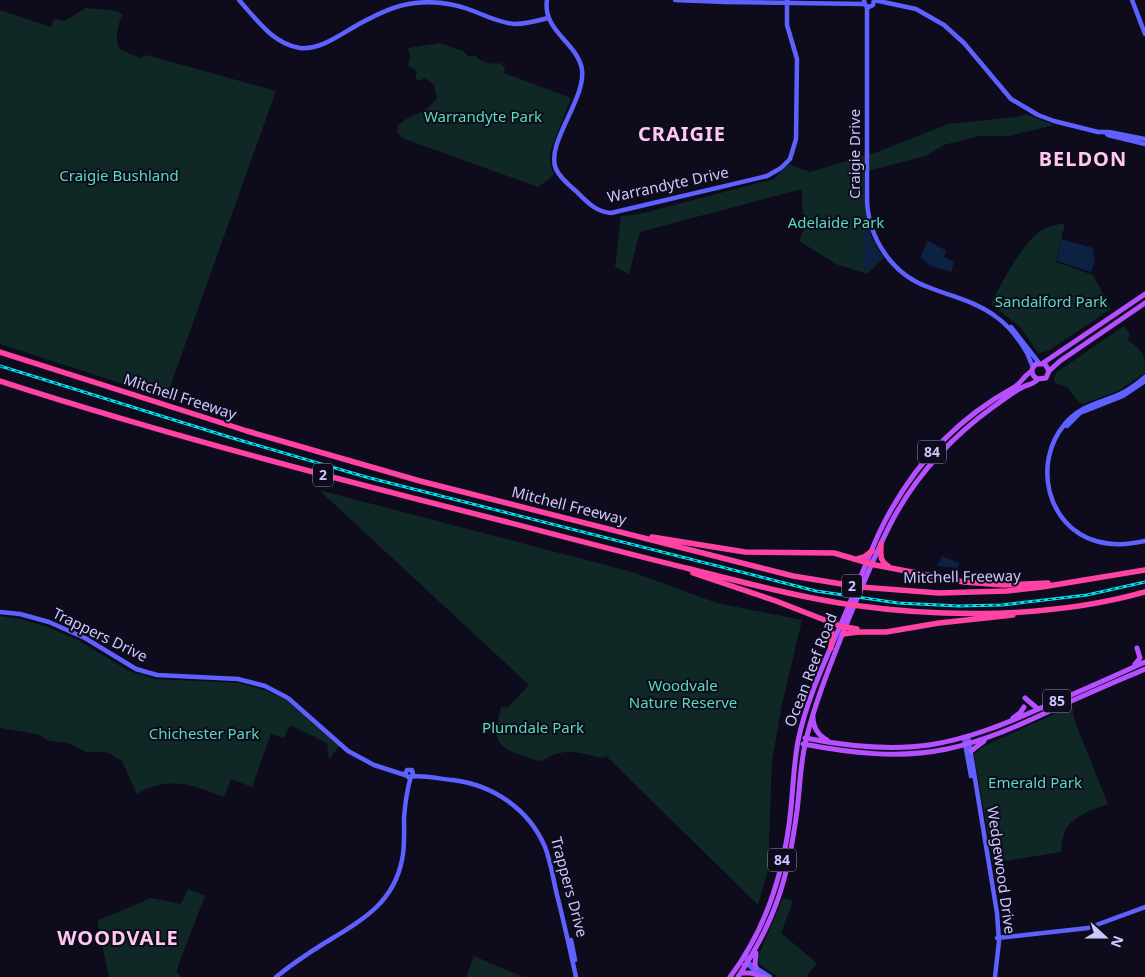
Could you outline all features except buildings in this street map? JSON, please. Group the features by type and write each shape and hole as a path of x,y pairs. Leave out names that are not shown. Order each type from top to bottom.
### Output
{"highway":[{"name":"Mitchell Freeway","path":"0,352 247,431 402,476 793,576 860,588 907,592 971,592 1006,591 1077,582 1145,570"},
{"name":"Mitchell Freeway","path":"0,381 234,452 810,598 900,611 976,614 1042,611 1095,603 1145,592"},
{"path":"632,534 745,552 825,552 857,559 869,564 936,578 984,584 1077,582"},
{"path":"881,544 881,558 883,562 895,569"},
{"path":"857,559 864,557 872,551"},
{"path":"679,566 776,601 843,629 886,632 1042,611"},
{"path":"825,620 832,632 831,648"}],"main road":[{"name":"84","path":"1033,369 1145,294"},
{"name":"84","path":"1038,379 1046,378 1049,371 1060,361 1145,303"},
{"path":"1041,363 1048,366 1049,371"},
{"path":"1033,369 1034,376 1038,379"},
{"name":"Ocean Reef Road","path":"869,564 872,551 900,495 914,474 958,425 998,395 1014,387 1033,369"},
{"name":"Ocean Reef Road","path":"740,975 756,950 778,902 788,866 806,738 843,629 869,564 905,498 944,450 964,429 993,407 1038,379"},
{"name":"Ocean Reef Road","path":"730,977 746,953 775,888 785,850 799,737 806,711 831,648 843,629"},
{"path":"1128,670 1139,660 1140,656 1136,648"},
{"name":"85","path":"799,737 861,747 929,745 966,737 1006,723 1145,662"},
{"name":"85","path":"798,743 860,754 930,752 968,744 1145,669"},
{"path":"1026,698 1038,709"},
{"path":"1006,723 1020,713 1024,707"},
{"path":"814,710 813,723 817,732 824,740 834,743"},
{"path":"971,751 988,737"},
{"path":"803,755 813,750 833,750"},
{"path":"761,922 765,924 767,922 778,902"},
{"path":"756,950 754,964 756,968"},
{"path":"740,975 751,973 764,977"}],"street":[{"path":"238,0 276,39 290,46 301,48 312,48 325,43 377,15 414,3 446,4 510,23 533,22 548,18 547,0"},
{"path":"675,0 688,2 891,3 916,9 944,25 964,43 988,73 1019,104 1040,116 1054,121 1145,144"},
{"path":"770,0 787,2"},
{"path":"1134,0 1145,27"},
{"path":"1134,0 1145,34"},
{"name":"Warrandyte Drive","path":"548,18 578,60 582,70 580,86 555,150 555,168 561,177 593,207 602,212 611,213 767,176 781,168 790,158 796,139 797,59 787,24 787,2"},
{"name":"Craigie Drive","path":"870,3 870,203 872,218 879,238 892,260 915,278 977,303 1000,316 1019,336 1029,352 1041,363"},
{"name":"Craigie Drive","path":"870,3 867,202 871,225 878,242 888,259 902,273 914,281 976,305 996,317 1012,331 1028,355 1033,369"},
{"path":"1106,133 1145,139"},
{"path":"1145,377 1121,394 1079,410 1068,420 1054,440 1046,470 1050,495 1066,521 1076,531 1094,540 1112,545 1130,544 1145,540"},
{"path":"1145,381 1123,396 1080,413 1070,423 1056,441 1049,470 1049,481 1055,501 1064,516 1078,528 1095,538 1111,542 1127,543 1145,540"},
{"name":"Trappers Drive","path":"0,612 20,614 49,622 84,638 136,669 157,675 238,679 265,686 288,698 347,748 348,751 367,762 409,774 458,781 487,789 508,801 528,819 541,838 547,852 577,977"},
{"name":"Wedgewood Drive","path":"966,737 998,939"},
{"name":"Wedgewood Drive","path":"968,744 971,751 997,913 998,939 994,977"},
{"path":"276,977 300,959 363,919 383,901 394,884 402,861 409,774"},
{"path":"998,939 1088,928 1145,908"},
{"path":"746,953 747,964 764,977"},
{"path":"736,969 750,964 770,977"}],"green space":[{"name":"Craigie Bushland","path":"86,8 117,11 123,15 117,32 119,49 140,58 147,55 276,91 166,398 0,344 0,10 51,27 54,19 64,21"},
{"name":"Warrandyte Park","path":"440,43 463,51 468,56 476,56 484,62 491,64 500,63 505,68 504,73 571,98 550,152 550,164 554,175 538,187 402,138 397,132 398,125 427,108 437,98 434,85 425,78 418,81 415,77 417,71 408,65 410,58 408,48"},
{"name":"Adelaide Park","path":"1026,114 1054,125 1009,136 980,136 944,145 926,156 864,172 866,217 872,238 884,258 867,274 836,264 799,241 805,227 802,189 640,232 629,274 615,267 621,216 640,214 774,179 789,164 810,172 880,151 948,124 1016,117"},
{"name":"Sandalford Park","path":"1065,223 1056,262 1093,275 1111,309 1048,351 1038,353 1020,327 991,304 1027,243 1042,230"},
{"path":"1124,326 1130,334 1128,340 1137,347 1144,357 1145,373 1120,390 1083,404 1079,402 1067,387 1055,383 1054,379 1057,372"},
{"name":"Woodvale Nature Reserve","path":"319,490 632,572 717,603 802,620 782,704 772,761 768,870 758,905 606,756 603,758 565,752 550,756 542,761 515,753 502,745 497,735 501,707 508,707 529,685"},
{"name":"Chichester Park","path":"0,616 20,619 48,627 78,640 129,671 155,679 239,683 264,690 285,699 339,746 329,759 327,743 290,725 284,738 271,734 252,787 231,779 224,797 191,786 170,783 148,788 137,794 122,761 112,755 105,752 86,752 68,743 50,741 37,734 0,728"},
{"name":"Emerald Park","path":"1072,706 1075,722 1108,804 1089,811 1069,825 1062,841 1061,852 993,863 974,754 984,746"},
{"path":"188,889 205,896 179,963 177,972 181,977 109,977 97,921 151,898 181,904"},
{"path":"783,898 793,901 781,933 817,963 806,977 778,977 759,964 758,957"},
{"path":"474,956 523,977 466,977"}],"water":[{"path":"864,219 867,220 873,243 882,257 866,271 863,269"},
{"path":"1061,239 1093,248 1095,262 1091,272 1057,261"},
{"path":"928,241 947,251 944,257 954,262 951,272 931,266 920,257"},
{"path":"942,556 959,563 958,568 937,566"}],"railway":[{"path":"0,366 366,477 816,591 898,603 959,606 1002,605 1087,595 1145,582"}],"district":[{"name":"CRAIGIE","path":"682,134"},
{"name":"BELDON","path":"1083,159"},
{"name":"WOODVALE","path":"118,938"}],"park label":[{"name":"Plumdale Park","path":"533,728"}]}
